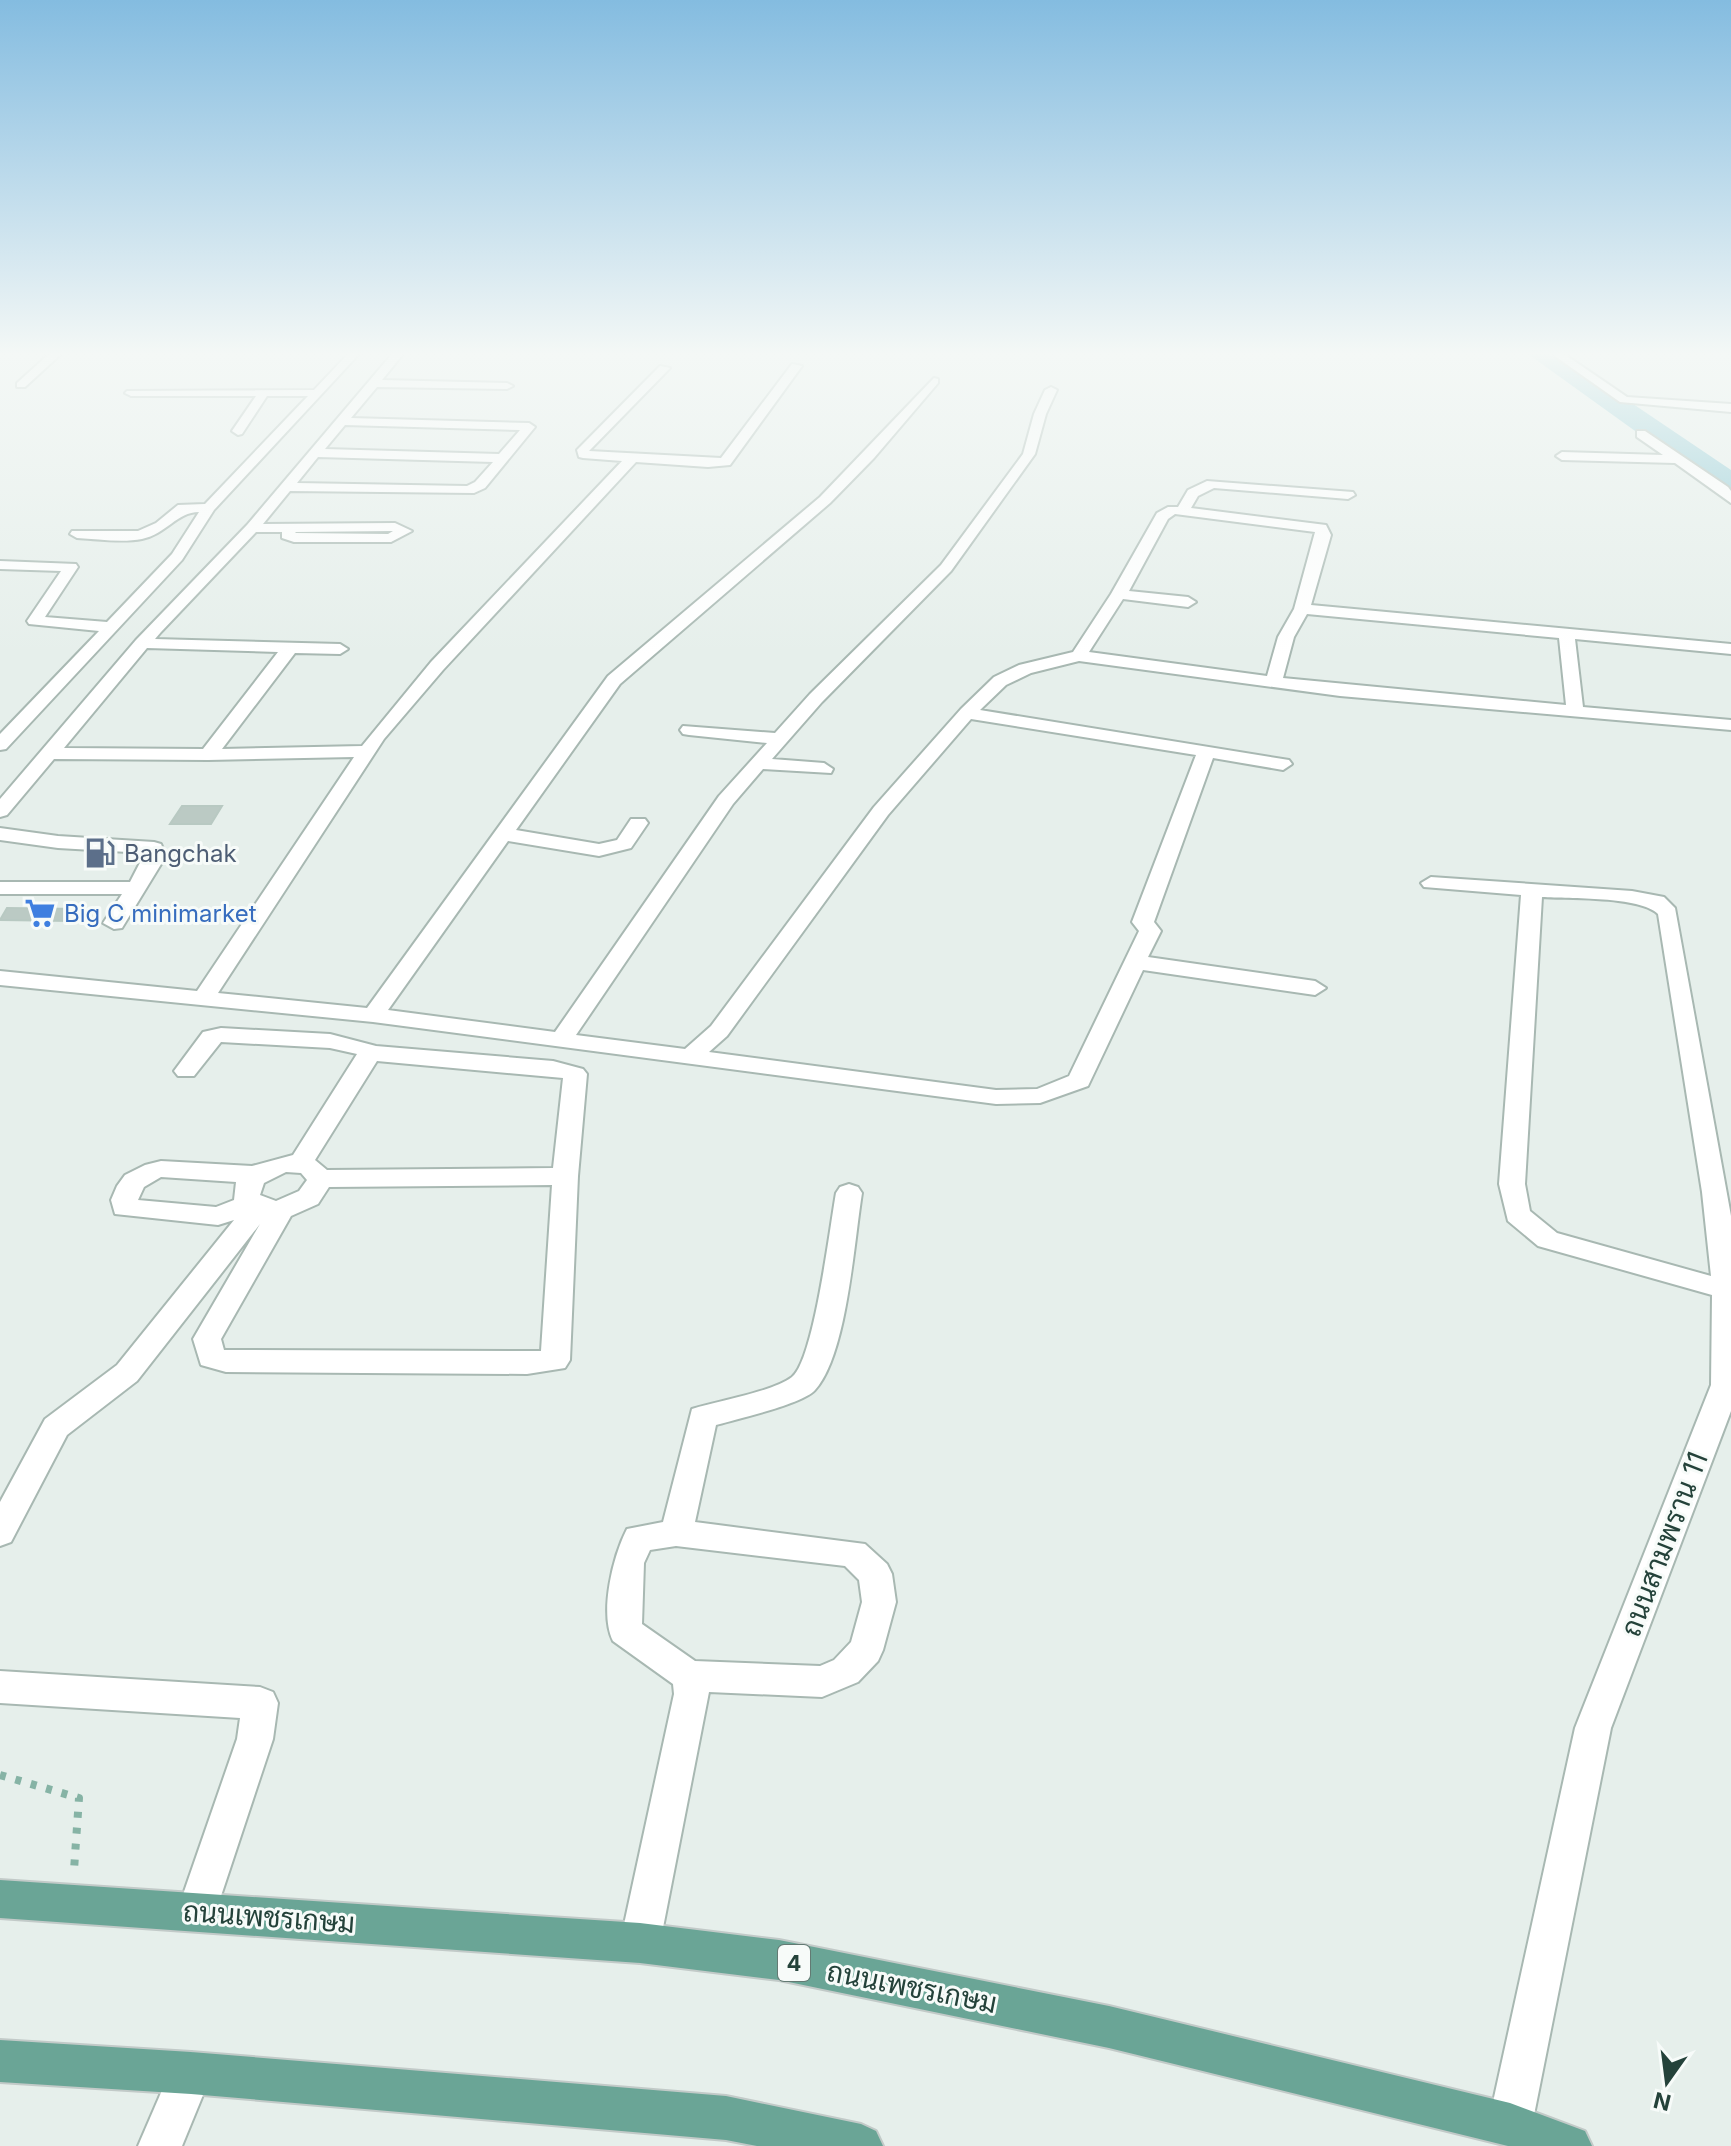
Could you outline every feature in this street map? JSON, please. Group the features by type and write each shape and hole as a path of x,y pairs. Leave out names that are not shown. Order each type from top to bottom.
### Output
{"main road":[{"name":"ถนนเพชรเกษม","path":"0,1899 640,1943 779,1960 1109,2027 1510,2125 1570,2146"},
{"path":"0,2061 191,2073 726,2118 861,2146"}],"street":[{"path":"0,745 177,557 209,508 259,454"},
{"path":"0,811 142,643 252,528 285,487 305,454"},
{"path":"457,454 503,458"},
{"path":"285,487 469,490 480,485 506,454"},
{"path":"584,454 708,463 730,459 733,454"},
{"path":"373,1015 614,680 825,500 871,454"},
{"path":"561,1040 726,800 869,643 946,568 1029,454"},
{"path":"1672,454 1731,499"},
{"path":"1562,456 1680,459"},
{"path":"205,996 367,751 437,666 632,458"},
{"path":"1183,510 1193,493 1212,484 1348,495"},
{"path":"81,545 140,535 161,526 183,508 209,508"},
{"path":"1079,656 1119,594 1165,512 1183,510 1321,528 1324,535 1302,609 1286,637 1273,683"},
{"path":"252,528 395,527 405,531 391,538 294,538 287,535 291,528"},
{"path":"118,551 128,547 140,535"},
{"path":"0,565 71,567 35,621 111,627"},
{"path":"1119,594 1188,602"},
{"path":"1302,609 1731,649"},
{"path":"1567,635 1575,711"},
{"path":"142,643 340,649"},
{"path":"208,755 290,648"},
{"path":"691,1056 719,1031 881,811 967,713 1009,676 1079,656 1273,683 1731,725"},
{"path":"967,713 1283,764"},
{"path":"689,730 780,739"},
{"path":"50,753 208,755 367,751"},
{"path":"0,978 373,1015 996,1097 1040,1096 1079,1081 1150,931 1143,922 1206,752"},
{"path":"760,763 824,769"},
{"path":"503,834 599,850 624,844 638,823"},
{"path":"0,834 58,842 154,848 156,856 114,923"},
{"name":"ถนนสามพราน 11","path":"1431,883 1632,897 1657,901 1668,912 1715,1192 1728,1290 1726,1385 1593,1728 1510,2125"},
{"path":"0,888 134,888"},
{"path":"1532,892 1512,1184 1517,1215 1548,1240 1728,1290"},
{"path":"1134,962 1315,988"},
{"path":"186,1071 211,1037 221,1035 330,1041 365,1049 369,1053 553,1068 575,1074 565,1176 555,1360 527,1363 242,1362 211,1357 207,1339 264,1207"},
{"path":"310,1171 369,1053"},
{"path":"310,1171 318,1187 308,1198 264,1207 218,1216 124,1208 124,1199 136,1179 146,1171 161,1169 256,1175 277,1165 310,1171 565,1176"},
{"path":"256,1175 246,1190 264,1207"},
{"path":"676,1533 703,1417 770,1398 804,1384 823,1348 849,1193"},
{"path":"0,1533 56,1427 127,1373 264,1207"},
{"path":"676,1533 853,1554 875,1574 879,1602 866,1650 846,1671 822,1682 689,1676 625,1631 628,1563 638,1538 676,1533"},
{"path":"640,1943 692,1694 689,1676"},
{"path":"0,1687 260,1703 255,1739 197,1912"},
{"path":"160,2146 191,2073"}],"path":[{"path":"0,1775 79,1798 72,1904"}],"building":[{"path":"182,806 222,806 211,824 170,824"},
{"name":"Big C minimarket","path":"7,908 80,909 71,921 0,920"}],"waterway":[{"path":"1689,454 1731,485"}],"place":[{"name":"Bangchak","path":"100,853"},
{"name":"Big C minimarket","path":"40,913"}]}
